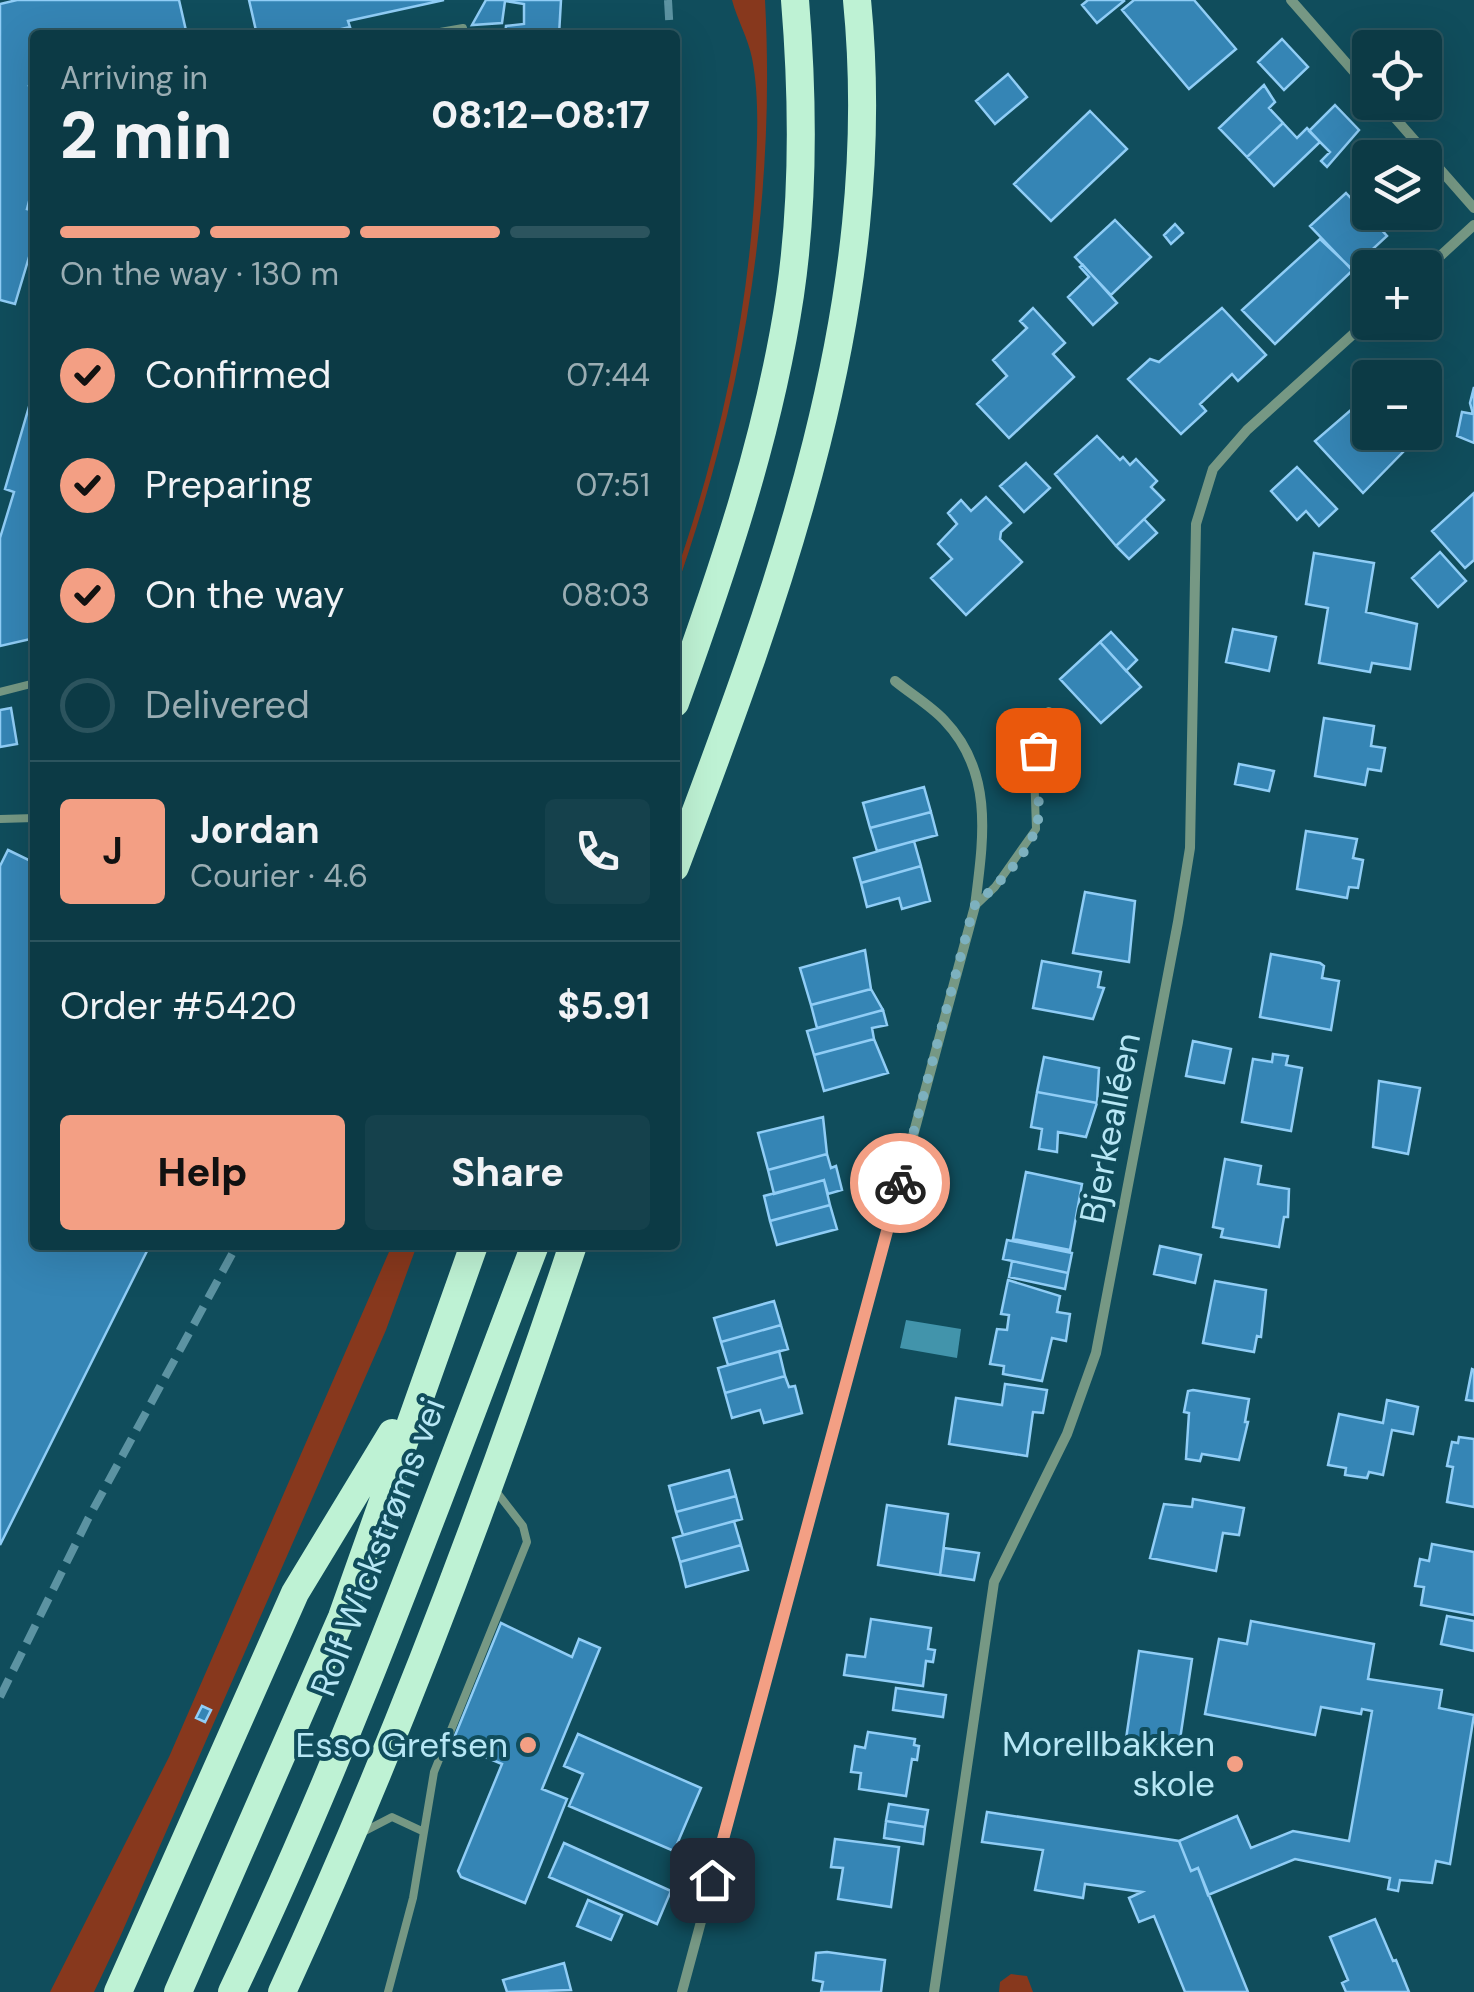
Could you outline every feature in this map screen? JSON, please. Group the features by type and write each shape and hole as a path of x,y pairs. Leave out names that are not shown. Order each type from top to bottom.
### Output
{"highway":[{"path":"680,688 745,496 790,294 800,157 794,0"},
{"path":"680,854 756,648 826,419 846,310 860,173 857,0"},
{"name":"Rolf Wickstrøms vei","path":"178,1992 342,1617 420,1387 472,1250"},
{"name":"Rolf Wickstrøms vei","path":"232,1992 288,1876 533,1250"},
{"path":"282,1992 354,1836 491,1485 571,1250"},
{"path":"118,1992 295,1593 420,1387"}],"street":[{"path":"1291,0 1352,69"},
{"path":"1397,120 1474,208"},
{"path":"1442,255 1474,226"},
{"name":"Bjerkealléen","path":"934,1992 994,1582 1067,1434 1096,1352 1178,922 1190,848 1196,524 1213,469 1248,430 1352,335"},
{"path":"682,1992 974,906 984,828 981,789 967,753 945,720 895,682"}],"lane":[{"path":"0,692 30,685"},
{"path":"974,906 995,887 1036,829 1034,770 1049,711"},
{"path":"0,819 30,818"},
{"path":"388,1992 413,1898 434,1772 527,1542 523,1526 491,1485"},
{"path":"354,1836 392,1817 422,1831"}],"shaded area":[{"path":"732,0 765,0 767,76 759,226 736,374 699,520 680,577 680,561 729,384 745,287 757,122 750,51"},
{"path":"390,1250 415,1250 386,1330 94,1992 50,1992 169,1757"},
{"path":"1011,1974 1027,1976 1033,1992 999,1992 1000,1982"}],"water":[{"path":"906,1320 961,1329 957,1358 900,1348"}],"building":[{"path":"17,0 179,0 186,30 30,30 30,254 15,304 0,300 0,4"},
{"path":"249,0 444,0 348,21 350,27 337,30 256,30"},
{"path":"486,0 561,0 559,30 506,30 506,26 524,24 524,4 505,1 502,23 472,25"},
{"path":"1088,0 1124,1 1097,23 1082,5"},
{"path":"1134,0 1194,0 1236,49 1189,89 1122,10"},
{"path":"1282,39 1308,67 1284,90 1258,62"},
{"path":"1008,74 1027,97 995,124 976,101"},
{"path":"1264,85 1275,102 1269,108 1283,123 1247,157 1219,128"},
{"path":"1335,105 1359,130 1327,167 1321,161 1330,152 1309,131"},
{"path":"1090,111 1127,149 1051,221 1014,184"},
{"path":"1283,123 1297,138 1307,128 1320,142 1274,186 1247,157"},
{"path":"1346,193 1352,199 1352,230 1382,230 1387,236 1372,250 1352,250 1351,269 1310,226"},
{"path":"1115,220 1151,257 1111,295 1075,257"},
{"path":"1175,224 1183,233 1171,244 1164,235"},
{"path":"1320,239 1352,269 1275,344 1242,310"},
{"path":"1083,265 1117,303 1093,325 1068,297 1089,277 1080,267"},
{"path":"1033,308 1065,343 1053,354 1074,377 1009,438 977,404 1007,376 993,360 1027,328 1020,321"},
{"path":"1222,308 1266,355 1238,381 1232,374 1200,404 1206,411 1181,434 1128,379 1150,359 1159,362"},
{"path":"1474,387 1474,443 1457,436 1462,412 1473,414 1470,403"},
{"path":"30,403 30,639 0,646 0,538 14,492 5,489"},
{"path":"1352,409 1352,450 1404,451 1363,493 1315,441"},
{"path":"1097,436 1120,460 1123,457 1130,465 1136,459 1157,481 1151,487 1164,500 1116,546 1055,474"},
{"path":"1026,463 1050,488 1024,512 1000,486"},
{"path":"1297,467 1337,509 1319,526 1306,511 1297,520 1271,491"},
{"path":"1474,493 1474,560 1465,568 1432,531"},
{"path":"986,497 1011,523 1001,532 1000,539 1022,562 966,615 931,578 952,559 938,544 957,524 948,513 961,500 971,511"},
{"path":"1144,519 1157,533 1129,559 1116,546"},
{"path":"1440,552 1466,581 1438,607 1412,578"},
{"path":"1314,553 1374,563 1366,612 1417,624 1410,669 1372,663 1370,672 1319,663 1328,608 1306,604"},
{"path":"1233,629 1276,637 1269,671 1226,662"},
{"path":"1111,632 1137,660 1126,671 1100,642"},
{"path":"1100,642 1141,687 1101,723 1060,679"},
{"path":"11,708 17,744 0,747 0,710"},
{"path":"1324,718 1374,726 1371,746 1385,748 1381,771 1368,769 1365,785 1315,776"},
{"path":"1239,764 1274,771 1269,791 1235,784"},
{"path":"924,787 931,812 870,828 863,803"},
{"path":"931,812 937,835 877,851 870,828"},
{"path":"1306,831 1357,839 1353,858 1363,860 1358,888 1349,887 1347,898 1297,889"},
{"path":"914,841 921,866 861,883 854,858"},
{"path":"8,850 30,861 30,1250 148,1250 0,1545 0,866"},
{"path":"921,866 930,901 902,909 899,898 867,907 861,883"},
{"path":"1085,892 1135,901 1129,962 1073,953"},
{"path":"865,950 871,989 811,1005 800,968"},
{"path":"1271,954 1320,963 1324,966 1322,978 1339,981 1331,1030 1260,1017"},
{"path":"1042,961 1101,972 1098,987 1104,988 1093,1019 1033,1008"},
{"path":"871,989 883,1010 817,1028 811,1005"},
{"path":"883,1010 887,1025 872,1028 874,1039 814,1055 807,1031"},
{"path":"874,1039 888,1073 824,1091 814,1055"},
{"path":"1193,1041 1231,1049 1224,1083 1186,1076"},
{"path":"1273,1054 1288,1056 1286,1065 1302,1068 1291,1131 1242,1122 1253,1059 1272,1062"},
{"path":"1044,1057 1099,1068 1097,1103 1037,1092"},
{"path":"1379,1081 1420,1088 1408,1154 1373,1147"},
{"path":"1037,1092 1097,1103 1086,1137 1058,1132 1057,1152 1039,1149 1042,1129 1031,1127"},
{"path":"823,1117 827,1154 768,1170 758,1133"},
{"path":"827,1154 831,1168 836,1166 842,1190 828,1194 824,1180 774,1194 768,1170"},
{"path":"1225,1159 1261,1166 1258,1184 1289,1189 1288,1217 1284,1217 1279,1247 1221,1237 1223,1229 1213,1227"},
{"path":"1026,1172 1082,1184 1070,1250 1013,1239"},
{"path":"824,1180 830,1205 770,1221 764,1196"},
{"path":"830,1205 837,1229 777,1245 770,1221"},
{"path":"1007,1240 1072,1253 1068,1273 1003,1259"},
{"path":"1160,1246 1201,1255 1195,1283 1154,1274"},
{"path":"1012,1261 1068,1273 1065,1289 1009,1277"},
{"path":"1008,1280 1060,1296 1057,1312 1070,1314 1066,1341 1052,1338 1042,1381 1003,1374 1004,1366 990,1364 997,1329 1007,1330 1009,1315 1001,1314"},
{"path":"1215,1281 1266,1290 1261,1337 1257,1336 1254,1352 1203,1343"},
{"path":"774,1301 781,1325 721,1342 714,1318"},
{"path":"781,1325 788,1349 728,1365 721,1342"},
{"path":"779,1351 785,1376 725,1393 718,1368"},
{"path":"1474,1370 1474,1401 1466,1400"},
{"path":"785,1376 789,1387 795,1386 802,1413 764,1423 760,1410 732,1418 725,1393"},
{"path":"1005,1384 1047,1390 1043,1413 1033,1412 1027,1456 949,1444 956,1398 1002,1405"},
{"path":"1188,1391 1249,1399 1239,1460 1202,1454 1200,1461 1186,1459 1189,1413 1184,1412"},
{"path":"1387,1400 1418,1407 1413,1434 1392,1430 1383,1475 1345,1475 1346,1468 1328,1465 1339,1414 1383,1423"},
{"path":"1459,1437 1474,1439 1474,1507 1447,1502 1453,1467 1447,1466 1452,1442 1458,1443"},
{"path":"729,1470 736,1496 676,1512 669,1486"},
{"path":"736,1496 742,1519 683,1535 676,1512"},
{"path":"1193,1499 1244,1508 1239,1535 1223,1533 1216,1571 1150,1558 1164,1504 1192,1507"},
{"path":"887,1505 948,1514 940,1575 878,1565"},
{"path":"734,1521 741,1545 680,1562 673,1538"},
{"path":"1432,1544 1474,1552 1474,1615 1421,1605 1424,1587 1415,1586 1420,1559 1429,1561"},
{"path":"741,1545 748,1570 686,1587 680,1562"},
{"path":"944,1548 979,1553 974,1580 940,1575"},
{"path":"1447,1616 1474,1621 1474,1651 1441,1644"},
{"path":"871,1619 931,1628 928,1649 935,1650 933,1662 926,1661 923,1686 844,1675 847,1655 865,1657"},
{"path":"1251,1621 1374,1644 1368,1679 1442,1690 1439,1708 1474,1715 1450,1864 1436,1861 1432,1883 1400,1880 1398,1891 1388,1889 1390,1878 1295,1859 1208,1895 1198,1868 1191,1871 1179,1841 1237,1816 1251,1848 1293,1831 1349,1841 1372,1711 1362,1709 1361,1714 1321,1707 1315,1735 1205,1714 1219,1639 1247,1644"},
{"path":"501,1623 572,1657 579,1639 600,1648 542,1789 567,1799 525,1903 461,1877 458,1871 502,1764 452,1743"},
{"path":"1139,1651 1192,1659 1179,1746 1126,1739"},
{"path":"896,1688 946,1695 943,1717 893,1710"},
{"path":"202,1706 211,1710 205,1722 196,1718"},
{"path":"868,1732 915,1739 914,1745 919,1746 917,1760 912,1759 906,1796 859,1789 861,1773 851,1772 855,1746 865,1748"},
{"path":"578,1734 701,1788 674,1851 569,1806 583,1774 564,1766"},
{"path":"889,1804 928,1810 925,1827 886,1821"},
{"path":"987,1812 1179,1841 1191,1871 1198,1868 1248,1992 1185,1992 1154,1916 1139,1922 1129,1898 1142,1892 1085,1884 1083,1898 1035,1890 1043,1850 982,1842"},
{"path":"886,1821 925,1827 923,1844 884,1838"},
{"path":"835,1839 899,1847 891,1907 838,1899 843,1868 831,1867"},
{"path":"564,1843 671,1891 657,1924 549,1877"},
{"path":"588,1900 622,1915 611,1940 577,1926"},
{"path":"1375,1919 1409,1992 1346,1992 1342,1983 1348,1980 1330,1937"},
{"path":"816,1953 885,1960 881,1992 821,1992 823,1982 813,1980"},
{"path":"564,1963 571,1990 507,1992 503,1980"}],"railway":[{"path":"668,0 670,30"},
{"path":"0,1697 88,1519 234,1250"}],"way so far":[{"path":"900,1183 974,906 1012,866 1036,829 1039,808 1033,784 1038,750"}],"place":[{"name":"Esso Grefsen","path":"528,1745"},
{"name":"Morellbakken skole","path":"1235,1764"}],"route":[{"path":"712,1880 900,1183"}]}
